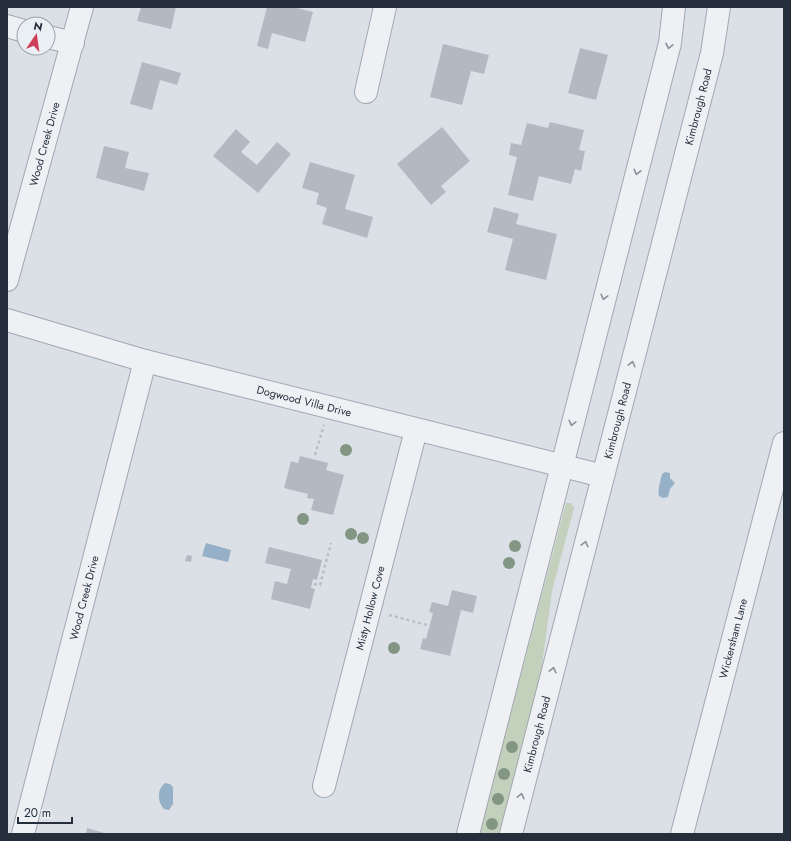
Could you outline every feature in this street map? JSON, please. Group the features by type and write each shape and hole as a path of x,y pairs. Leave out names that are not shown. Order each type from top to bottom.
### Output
{"street":[{"name":"Wood Creek Drive","path":"7,280 82,7"},
{"path":"366,92 385,7"},
{"path":"468,834 670,43 674,7"},
{"name":"Kimbrough Road","path":"511,834 712,53 719,7"},
{"path":"56,39 73,43"},
{"name":"Dogwood Villa Drive","path":"7,320 145,361 416,430 562,464 603,476"},
{"name":"Wood Creek Drive","path":"23,834 145,361"},
{"name":"Misty Hollow Cove","path":"324,786 416,430"},
{"name":"Wickersham Lane","path":"682,834 784,443"}],"path":[{"path":"315,455 328,408"},
{"path":"314,584 320,586 331,543"},
{"path":"370,609 427,625"}],"green space":[{"path":"566,503 571,503 574,508 552,591 541,672 499,834 479,834"}],"water":[{"path":"665,472 670,473 670,478 675,483 670,489 668,497 663,498 659,496 658,492 662,474"},
{"path":"206,543 231,550 228,562 202,556"},
{"path":"165,783 170,784 173,787 173,804 169,810 164,809 159,799 160,789"}],"building":[{"path":"141,7 176,7 171,29 137,21"},
{"path":"267,7 293,7 313,12 305,42 272,33 268,49 257,46"},
{"path":"443,44 489,55 484,74 471,71 462,105 430,97"},
{"path":"580,48 608,55 596,100 568,93"},
{"path":"142,62 181,73 177,85 160,80 152,110 130,104"},
{"path":"550,122 584,130 579,150 585,151 581,171 575,169 571,184 539,176 533,201 508,195 517,157 509,155 511,143 521,145 527,123 548,128"},
{"path":"442,127 470,161 441,186 446,192 431,205 397,164"},
{"path":"236,129 250,142 241,152 257,165 277,142 291,154 258,193 213,156"},
{"path":"104,146 129,152 125,168 149,173 144,191 96,178"},
{"path":"310,162 355,175 345,209 373,217 367,238 322,224 327,208 316,204 319,193 302,188"},
{"path":"494,207 519,214 516,224 557,234 546,280 505,270 513,239 487,232"},
{"path":"300,456 328,463 326,470 344,475 333,515 311,510 314,499 307,498 308,494 284,488 291,461 298,463"},
{"path":"269,547 322,560 317,580 313,579 311,588 315,589 310,609 271,599 275,581 287,584 291,569 265,563"},
{"path":"187,555 192,556 191,562 185,561"},
{"path":"452,590 477,596 473,613 461,610 450,656 420,649 423,638 426,639 433,613 429,612 432,602 448,606"},
{"path":"87,828 108,834 86,834"}]}
